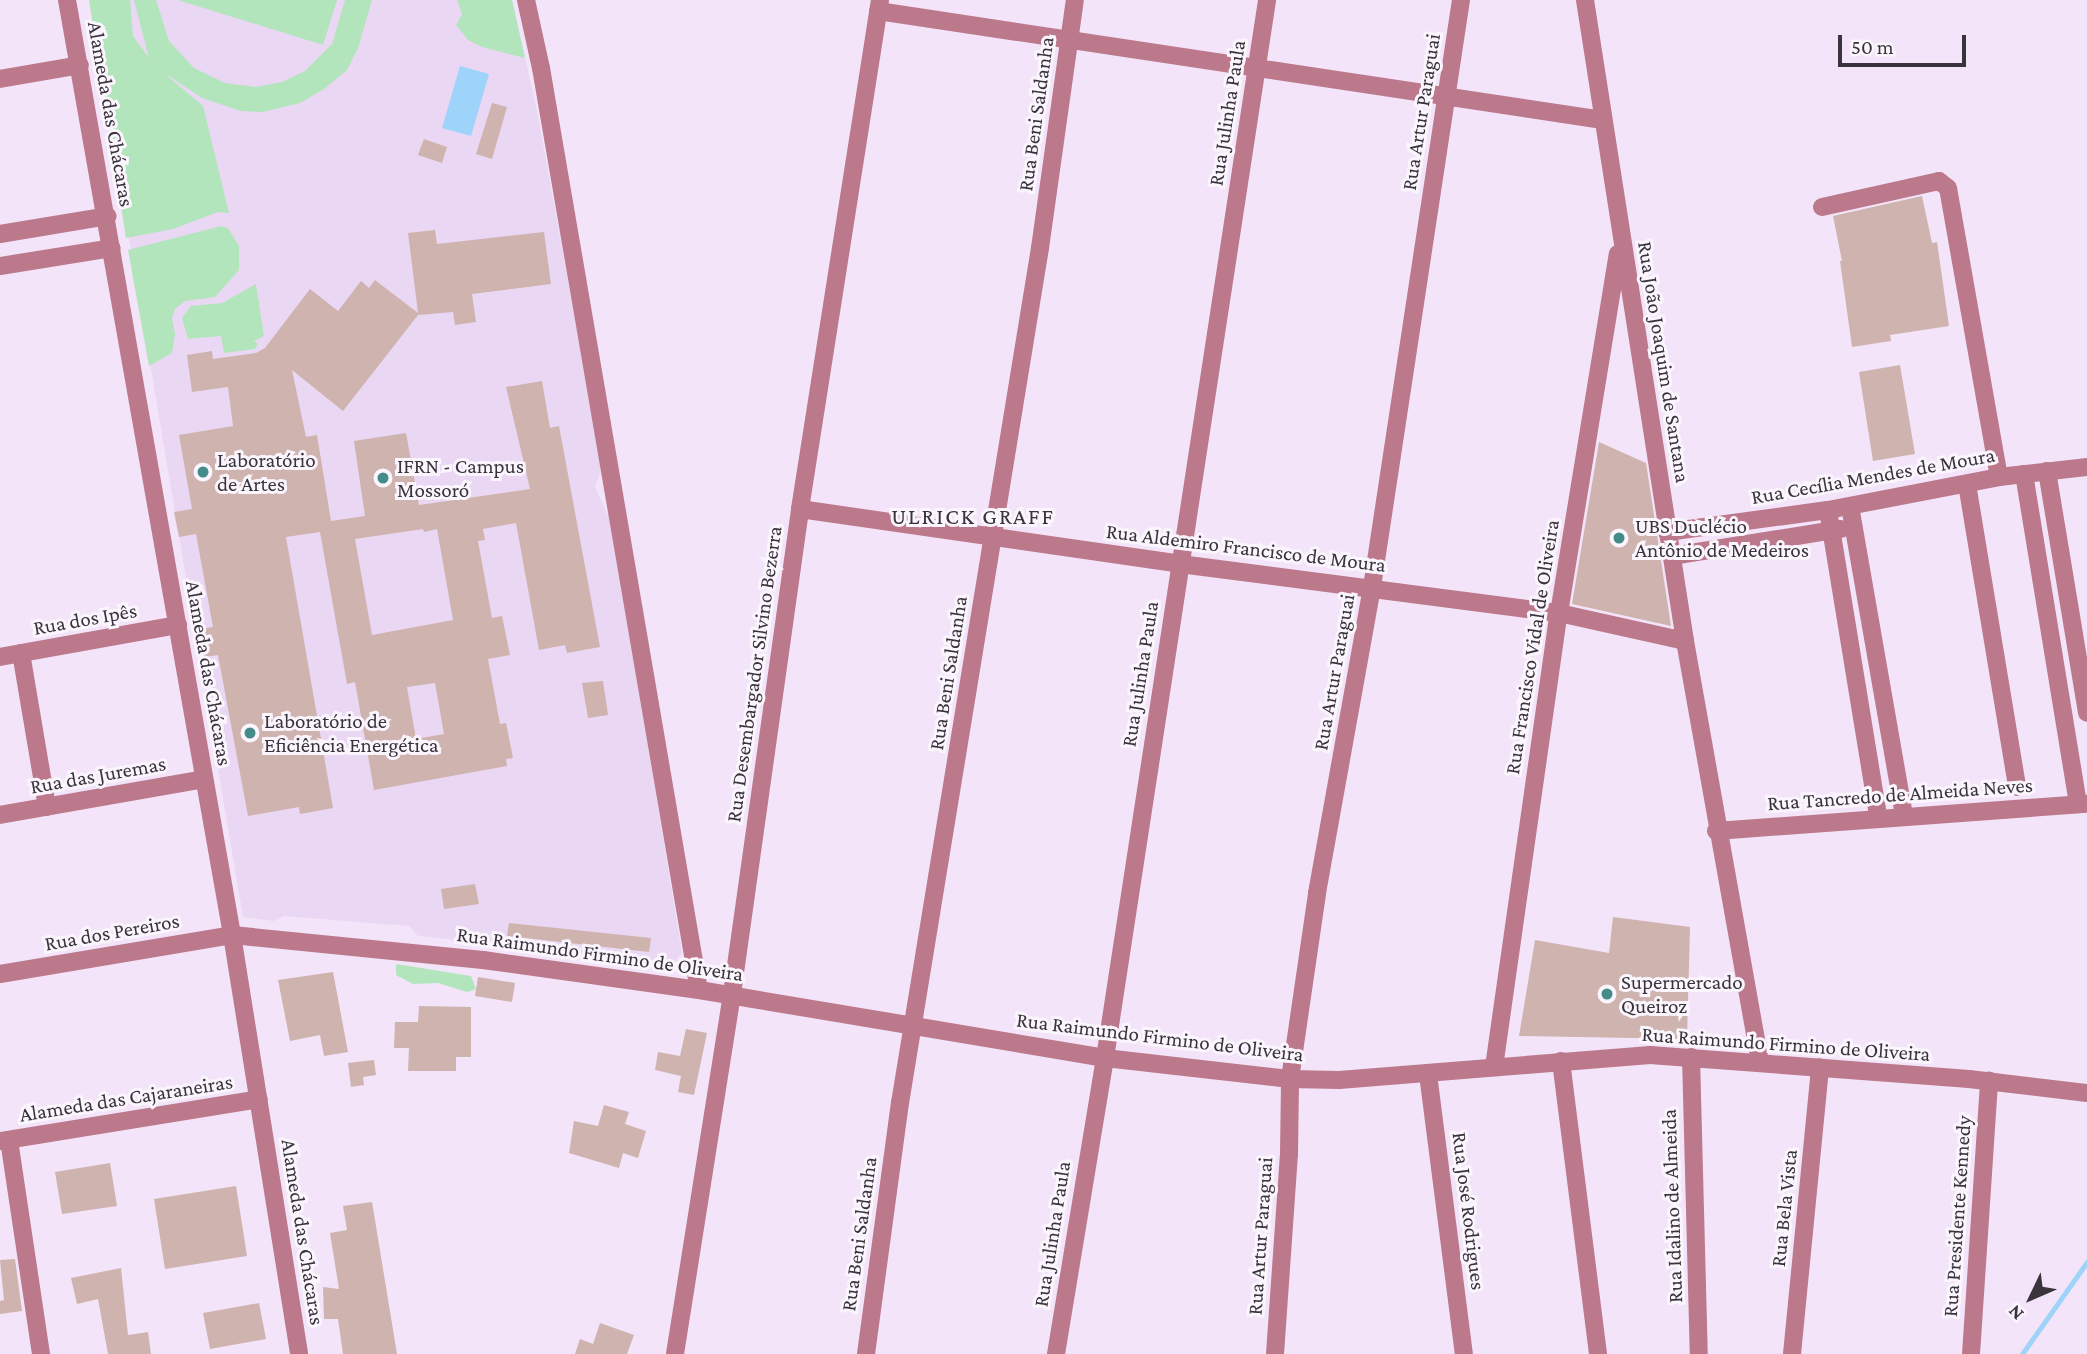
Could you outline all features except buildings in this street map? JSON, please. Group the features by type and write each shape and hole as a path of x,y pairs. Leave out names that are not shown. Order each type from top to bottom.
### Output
{"street":[{"name":"Alameda das Chácaras","path":"68,0 232,935 299,1354"},
{"path":"526,0 541,68 699,990"},
{"name":"Rua Beni Saldanha","path":"866,1354 900,1103 915,1025 1040,248 1075,0"},
{"name":"Rua Julinha Paula","path":"1056,1354 1105,1058 1267,0"},
{"name":"Rua Artur Paraguai","path":"1275,1354 1289,1154 1290,1079 1317,892 1372,587 1461,0"},
{"name":"Rua João Joaquim de Santana","path":"1585,0 1716,831 1760,1061"},
{"path":"879,5 1069,39 1604,120"},
{"name":"Rua Desembargador Silvino Bezerra","path":"675,1354 732,995 800,509 879,5"},
{"path":"0,79 80,65"},
{"path":"1822,207 1939,181 1948,188 1999,477"},
{"path":"0,234 107,216"},
{"name":"Rua Francisco Vidal de Oliveira","path":"1494,1067 1559,613 1621,236"},
{"path":"0,266 112,248"},
{"name":"Rua Cecília Mendes de Moura","path":"1667,532 1828,510 1999,477 2087,467"},
{"path":"2047,471 2087,713"},
{"path":"2024,474 2082,804"},
{"path":"1967,484 2017,787"},
{"path":"1850,506 1904,815"},
{"name":"Rua Aldemiro Francisco de Moura","path":"800,509 1180,564 1559,613 1685,642"},
{"path":"1828,510 1878,817"},
{"path":"1672,556 1854,527"},
{"name":"Rua dos Ipês","path":"0,657 178,625"},
{"path":"21,653 47,807"},
{"name":"Rua das Juremas","path":"0,815 205,779"},
{"name":"Rua Tancredo de Almeida Neves","path":"1716,831 1904,815 2082,804"},
{"name":"Rua Raimundo Firmino de Oliveira","path":"232,935 483,960 732,995 1105,1058 1290,1079 1339,1080 1650,1055 1760,1061 1989,1081 2087,1093"},
{"name":"Rua dos Pereiros","path":"0,974 232,935"},
{"name":"Rua Idalino de Almeida","path":"1691,1057 1699,1354"},
{"path":"1561,1062 1598,1354"},
{"name":"Rua Bela Vista","path":"1793,1354 1820,1067"},
{"name":"Rua José Rodrigues","path":"1428,1074 1464,1354"},
{"name":"Rua Presidente Kennedy","path":"1971,1354 1989,1081"},
{"name":"Alameda das Cajaraneiras","path":"4,1140 259,1099"},
{"path":"4,1140 41,1354"}],"shaded area":[{"name":"IFRN - Campus Mossoró","path":"89,0 512,0 537,111 602,468 595,487 611,522 682,953 674,963 418,936 409,926 284,916 274,921 243,917"}],"green space":[{"path":"89,0 130,0 133,36 149,58 134,0 156,0 169,41 194,68 225,83 256,87 282,82 305,71 332,44 345,0 372,0 358,48 347,70 324,89 300,103 262,112 241,111 202,98 164,73 203,106 229,213 218,212 173,229 126,238"},
{"path":"178,0 337,0 323,45"},
{"path":"457,0 512,0 525,58 482,47 468,40 456,25 462,14"},
{"path":"221,226 228,228 239,246 239,270 215,297 185,301 175,309 172,318 175,334 172,353 149,366 128,250"},
{"path":"256,284 264,336 254,341 258,344 255,349 224,353 221,336 188,339 182,318 191,306 222,303"},
{"path":"396,964 471,976 476,989 467,992 438,983 413,984 396,975"}],"water":[{"path":"460,66 489,74 471,136 442,128"}],"waterway":[{"path":"2022,1354 2087,1262"}],"place":[{"name":"Laboratório de Artes","path":"203,472"},
{"name":"IFRN - Campus Mossoró","path":"383,478"},
{"name":"UBS Duclécio Antônio de Medeiros","path":"1619,538"},
{"name":"Laboratório de Eficiência Energética","path":"250,733"},
{"name":"Supermercado Queiroz","path":"1607,994"}],"district":[{"name":"ULRICK GRAFF","path":"973,516"}]}
